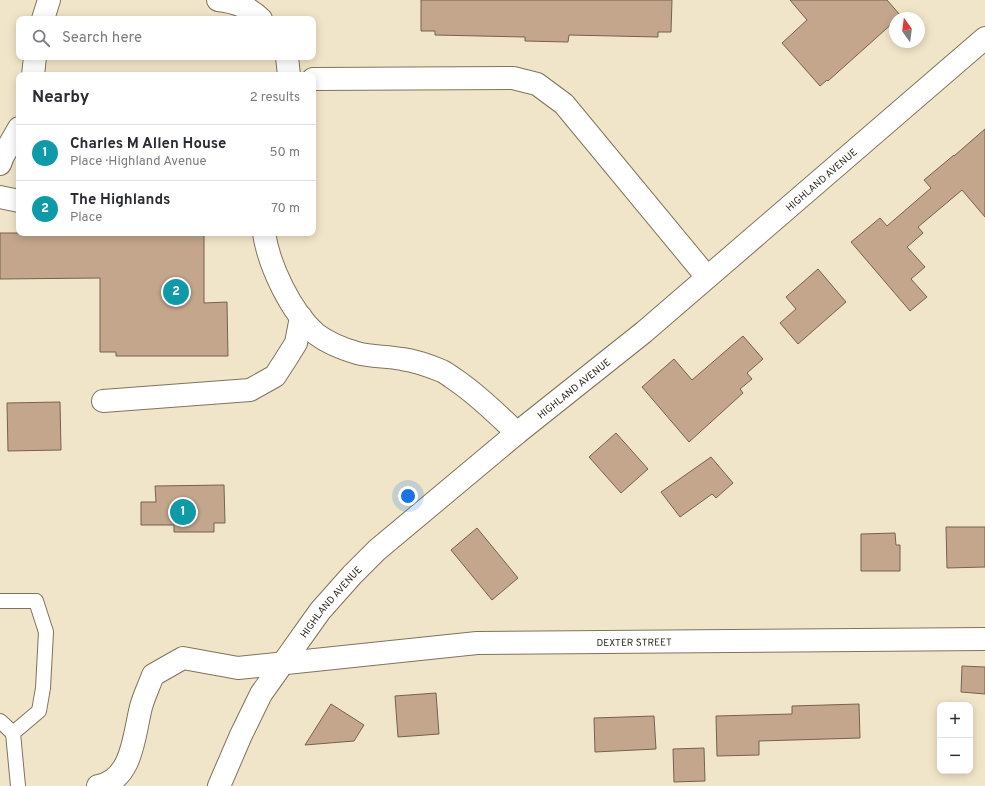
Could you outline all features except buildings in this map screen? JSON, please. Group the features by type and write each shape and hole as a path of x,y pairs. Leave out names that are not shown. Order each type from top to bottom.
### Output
{"street":[{"path":"44,16 49,0"},
{"path":"218,0 231,2 251,10 258,16"},
{"name":"HIGHLAND AVENUE","path":"219,786 261,694 320,611 377,550 516,433 644,332 985,38"},
{"path":"33,72 35,60"},
{"path":"287,60 289,72"},
{"path":"316,80 513,78 537,84 564,104 707,277"},
{"path":"0,164 16,133"},
{"path":"0,196 16,200"},
{"path":"265,236 278,278 301,317 316,334 336,346 358,353 404,359 425,364 444,372 489,405 516,433"},
{"path":"103,401 250,390 275,376 296,343 301,317"},
{"name":"DEXTER STREET","path":"98,786 114,778 123,769 131,755 142,706 153,675 183,658 238,668 477,643 985,639"}],"lane":[{"path":"0,601 36,601 46,632 43,688 39,711 13,733"},
{"path":"0,721 13,733 18,786"}],"place":[{"name":"The Highlands","path":"176,292"},
{"name":"Charles M Allen House","path":"183,512"}]}
